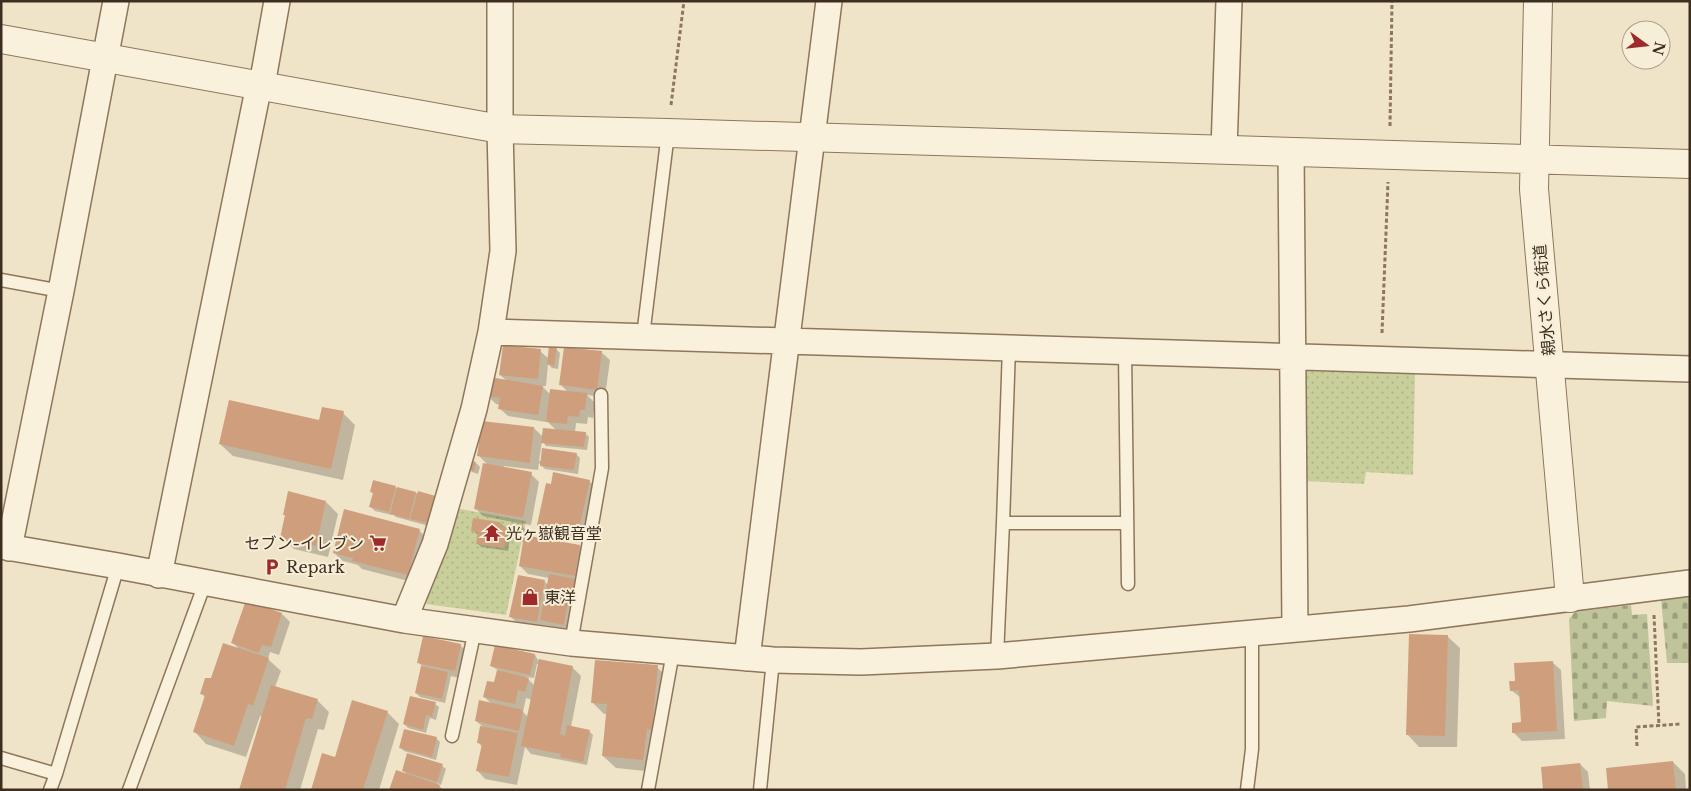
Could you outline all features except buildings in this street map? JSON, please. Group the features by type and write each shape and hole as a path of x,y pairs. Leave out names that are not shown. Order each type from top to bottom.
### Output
{"street":[{"path":"116,1 61,291 5,547 118,566 404,620 571,643 773,660 861,662 997,656 1409,619 1690,582"},
{"path":"159,575 277,1"},
{"path":"404,620 435,544 474,409 491,332 503,251 500,130 500,1"},
{"path":"747,658 829,1"},
{"path":"1224,150 1229,1"},
{"name":"親水さくら街道","path":"1538,1 1534,189 1570,598"},
{"path":"1,39 500,130 668,133 1690,164"},
{"path":"1292,151 1295,629"},
{"path":"491,332 1690,369"}],"lane":[{"path":"643,336 668,133"},
{"path":"1,280 61,291"},
{"path":"997,656 1009,347"},
{"path":"1125,352 1128,584"},
{"path":"571,643 602,468 602,396"},
{"path":"1003,523 1126,524"},
{"path":"50,790 118,566"},
{"path":"129,790 205,582"},
{"path":"452,736 475,630"},
{"path":"1247,790 1252,749 1252,633"},
{"path":"648,790 673,652"},
{"path":"760,790 773,660"},
{"path":"1,758 56,774"}],"path":[{"path":"668,133 684,1"},
{"path":"1653,587 1659,726"},
{"path":"1637,746 1636,727 1681,724"}],"green space":[{"path":"1304,371 1415,374 1413,475 1366,472 1364,484 1303,481"},
{"path":"455,508 526,521 506,615 426,604"},
{"path":"1690,595 1690,663 1667,663 1661,599"},
{"path":"1631,605 1632,615 1647,614 1653,706 1607,701 1606,718 1574,721 1569,619 1575,612"}],"place":[{"name":"光ヶ嶽観音堂","path":"492,533"},
{"name":"セブン-イレブン","path":"378,543"},
{"name":"Repark","path":"272,567"},
{"name":"東洋","path":"530,597"}]}
